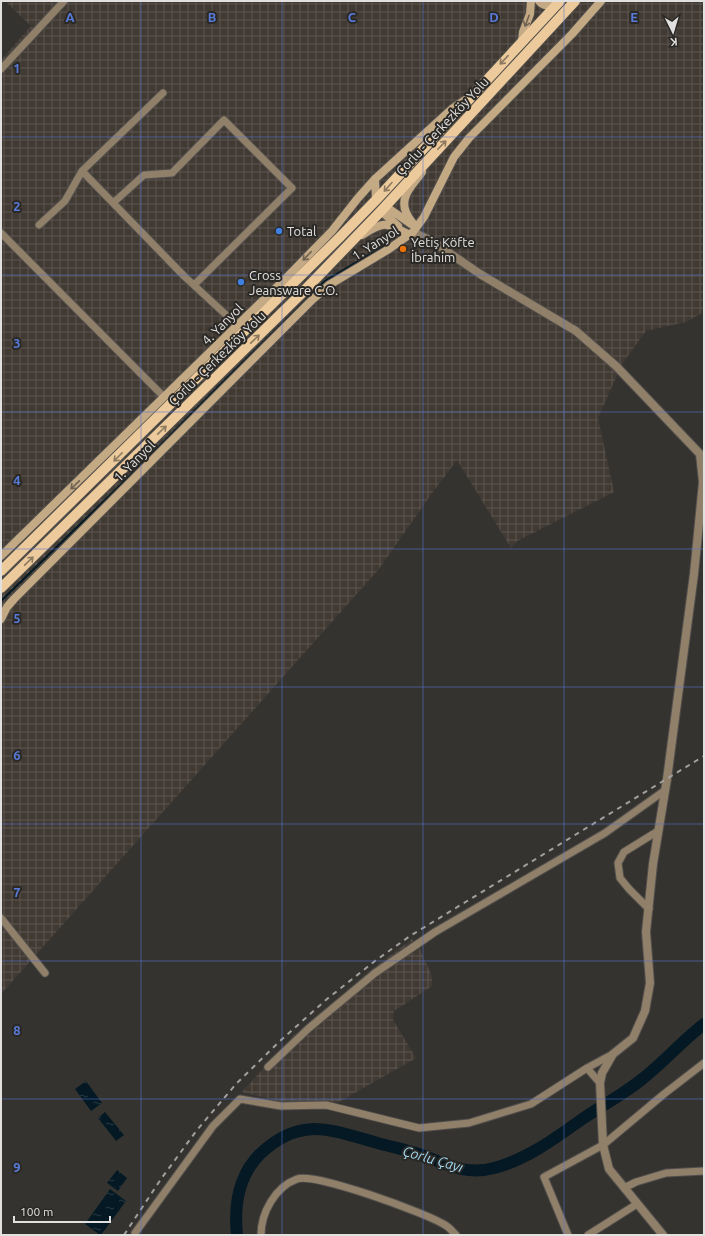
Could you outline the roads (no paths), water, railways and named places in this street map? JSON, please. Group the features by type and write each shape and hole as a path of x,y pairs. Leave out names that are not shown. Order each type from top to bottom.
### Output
{"main road":[{"path":"522,41 530,14 531,1"},
{"path":"539,1 548,6 557,3"},
{"name":"Çorlu - Çerkezköy Yolu","path":"1,588 300,295 383,209 575,1"},
{"name":"1. Yanyol","path":"1,619 7,607 14,599 312,300 334,282 389,249 413,232 424,217 454,158 461,148 572,34 601,1"},
{"name":"Çorlu - Çerkezköy Yolu","path":"1,571 291,286 376,200 557,3"},
{"name":"4. Yanyol","path":"1,556 332,231 375,179 453,108 475,92"},
{"path":"413,232 405,210 404,200 409,189 422,172 428,159"},
{"path":"375,179 376,200 383,209 413,232"},
{"path":"332,231 347,220 362,214"},
{"path":"351,241 375,226 381,224 413,232"},
{"path":"1,562 29,543"}],"street":[{"path":"1,69 64,1"},
{"path":"38,225 65,201 82,171 163,93"},
{"path":"114,203 144,175 172,172 224,120 292,188 194,286"},
{"path":"82,171 194,286 237,325"},
{"path":"135,1233 214,1126 240,1099 281,1106 326,1105 419,1128 469,1123 531,1104 587,1068 613,1054 633,1038 645,1011 650,983 646,932 653,864 667,779 694,574 703,482 700,454 616,366 576,331 480,274 430,240 413,232"},
{"path":"1,233 164,397"},
{"path":"268,1068 309,1028 375,973 435,932 605,833 664,791"},
{"path":"649,909 620,878 618,863 624,852 658,831"},
{"path":"1,918 45,973"},
{"path":"613,1054 602,1073 600,1083 603,1145 609,1170 663,1235"},
{"path":"568,1235 544,1177 603,1145 704,1063"},
{"path":"587,1068 600,1083"},
{"path":"624,1188 636,1182 666,1173 704,1171"},
{"path":"261,1235 267,1208 280,1189 298,1178 322,1180 402,1205 446,1225 456,1235"},
{"path":"588,1235 637,1204"}],"water":[{"path":"86,1081 102,1103 91,1111 75,1089"},
{"path":"105,1112 124,1135 116,1141 98,1118"},
{"path":"117,1170 127,1178 118,1191 107,1183"},
{"path":"110,1189 126,1201 100,1235 85,1224"}],"waterway":[{"path":"1,601 137,469 325,281 388,244"},
{"name":"Çorlu Çayı","path":"237,1235 237,1202 242,1182 247,1172 260,1154 275,1142 290,1134 304,1130 318,1129 333,1131 416,1153 444,1164 467,1170 485,1170 494,1168 528,1155 626,1091 649,1073 704,1024"}],"railway":[{"path":"124,1235 161,1179 197,1130 236,1084 280,1041 327,999 375,961 410,936 704,756"}],"place":[{"name":"Total","path":"279,231"},
{"name":"Yetiş Köfte İbrahim","path":"403,249"},
{"name":"Cross Jeansware C.O.","path":"241,282"}]}
